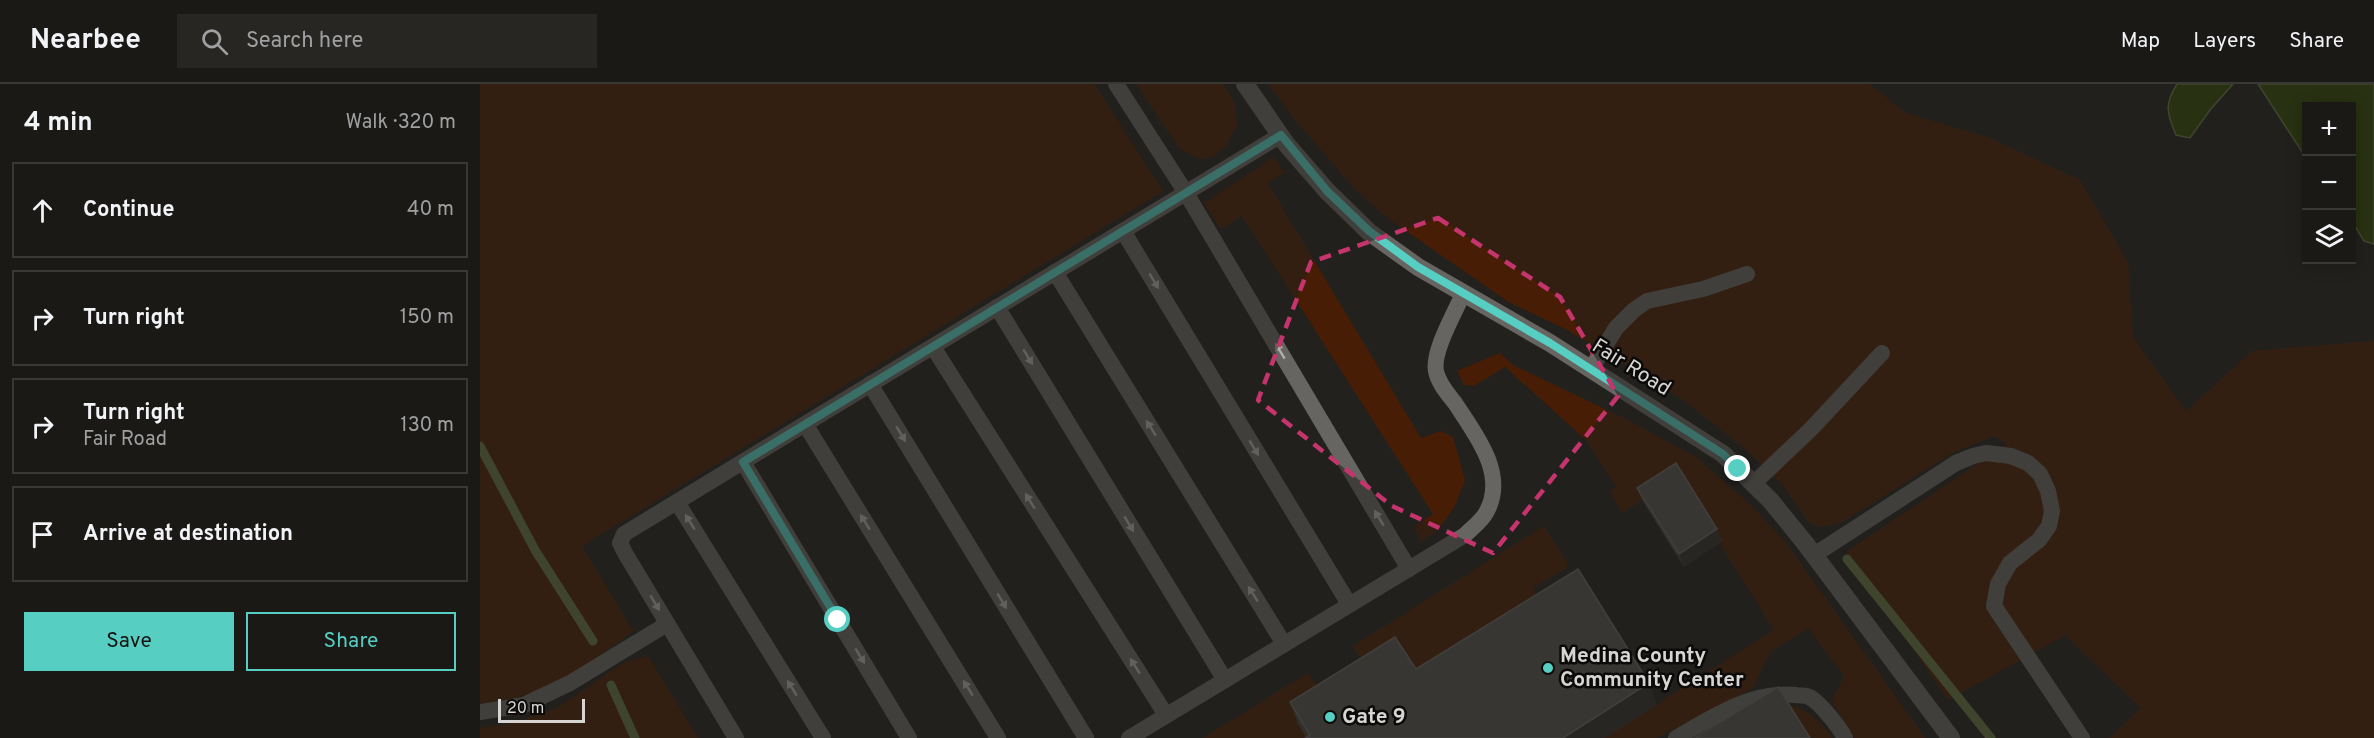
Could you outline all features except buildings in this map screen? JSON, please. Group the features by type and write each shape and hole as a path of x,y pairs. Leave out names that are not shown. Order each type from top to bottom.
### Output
{"street":[{"name":"Fair Road","path":"1245,84 1281,135 1327,191 1369,231 1418,267 1591,369 1723,454 1753,484 1814,555 1951,738"}],"lane":[{"path":"1116,84 1186,193 1409,569"},
{"path":"736,738 624,553 620,543 624,534 1281,135"},
{"path":"1123,231 1349,604"},
{"path":"1055,272 1284,644"},
{"path":"1591,369 1616,328 1634,310 1647,302 1703,289 1747,274"},
{"path":"1129,738 1465,535 1486,513 1494,493 1492,473 1483,446 1435,371 1439,349 1463,294"},
{"path":"997,307 1225,680"},
{"path":"933,347 1166,715"},
{"path":"1753,484 1820,420 1882,353"},
{"path":"870,384 1086,738"},
{"path":"805,424 998,738"},
{"path":"1814,555 1922,484 1973,456 1986,453 1999,454 2028,463 2040,474 2048,491 2052,511 2049,526 2039,540 2010,563 1998,584 1994,606 2082,738"},
{"path":"743,462 909,738"},
{"path":"677,502 823,738"},
{"path":"480,712 524,705 570,683 668,624"},
{"path":"1676,738 1717,714 1750,699 1779,694 1810,697 1838,724 1845,738"}],"highlighted area":[{"path":"1438,218 1560,297 1618,396 1493,553 1392,506 1258,400 1311,262"}],"shaded area":[{"path":"480,84 1094,84 1163,191 582,546 633,631 581,668 542,689 501,701 480,703"},
{"path":"1136,84 1223,84 1234,101 1237,125 1226,146 1213,157 1199,159 1179,148"},
{"path":"1268,84 1869,84 1906,113 1990,138 2080,180 2128,262 2133,337 2186,411 2252,351 2374,341 2374,738 2110,738 2141,708 2065,635 1948,700 1846,552 2007,444 1994,436 1954,452 1841,523 1819,527 1809,522 1781,483 1744,448 1678,396 1567,330 1507,301 1386,217 1354,188 1296,121"},
{"path":"2177,84 2233,84 2190,138 2176,135 2169,115 2170,97"},
{"path":"2258,84 2374,84 2374,244 2364,241 2356,228 2356,102 2302,102 2302,152"},
{"path":"1274,157 1284,172 1268,184 1421,438 1441,431 1453,437 1465,480 1454,508 1436,532 1421,542 1414,527 1433,514 1242,216 1221,229 1204,203"},
{"path":"1500,353 1513,365 1628,420 1696,457 1753,507 1786,543 1925,738 1854,738 1832,701 1844,676 1808,628 1770,652 1753,688 1656,738 1603,738 1774,630 1722,547 1722,541 1680,476 1622,513 1610,492 1616,487 1586,440 1505,367 1474,386 1464,385 1457,371"},
{"path":"1544,526 1569,566 1533,588 1548,616 1424,691 1372,678 1353,646"},
{"path":"648,656 698,738 480,738 480,728 514,723 559,707 623,663"},
{"path":"1308,673 1329,705 1307,738 1203,738"},
{"path":"1784,703 1812,716 1823,725 1832,738 1694,738"}],"waterway":[{"path":"480,446 535,550 593,641"},
{"path":"1847,559 1991,738"},
{"path":"611,685 635,738"}],"place":[{"name":"Medina County Community Center","path":"1548,668"},
{"name":"Gate 9","path":"1330,717"}],"route":[{"path":"838,620 743,462 1281,135 1327,191 1369,231 1418,267 1550,343 1723,454 1738,469"}]}
